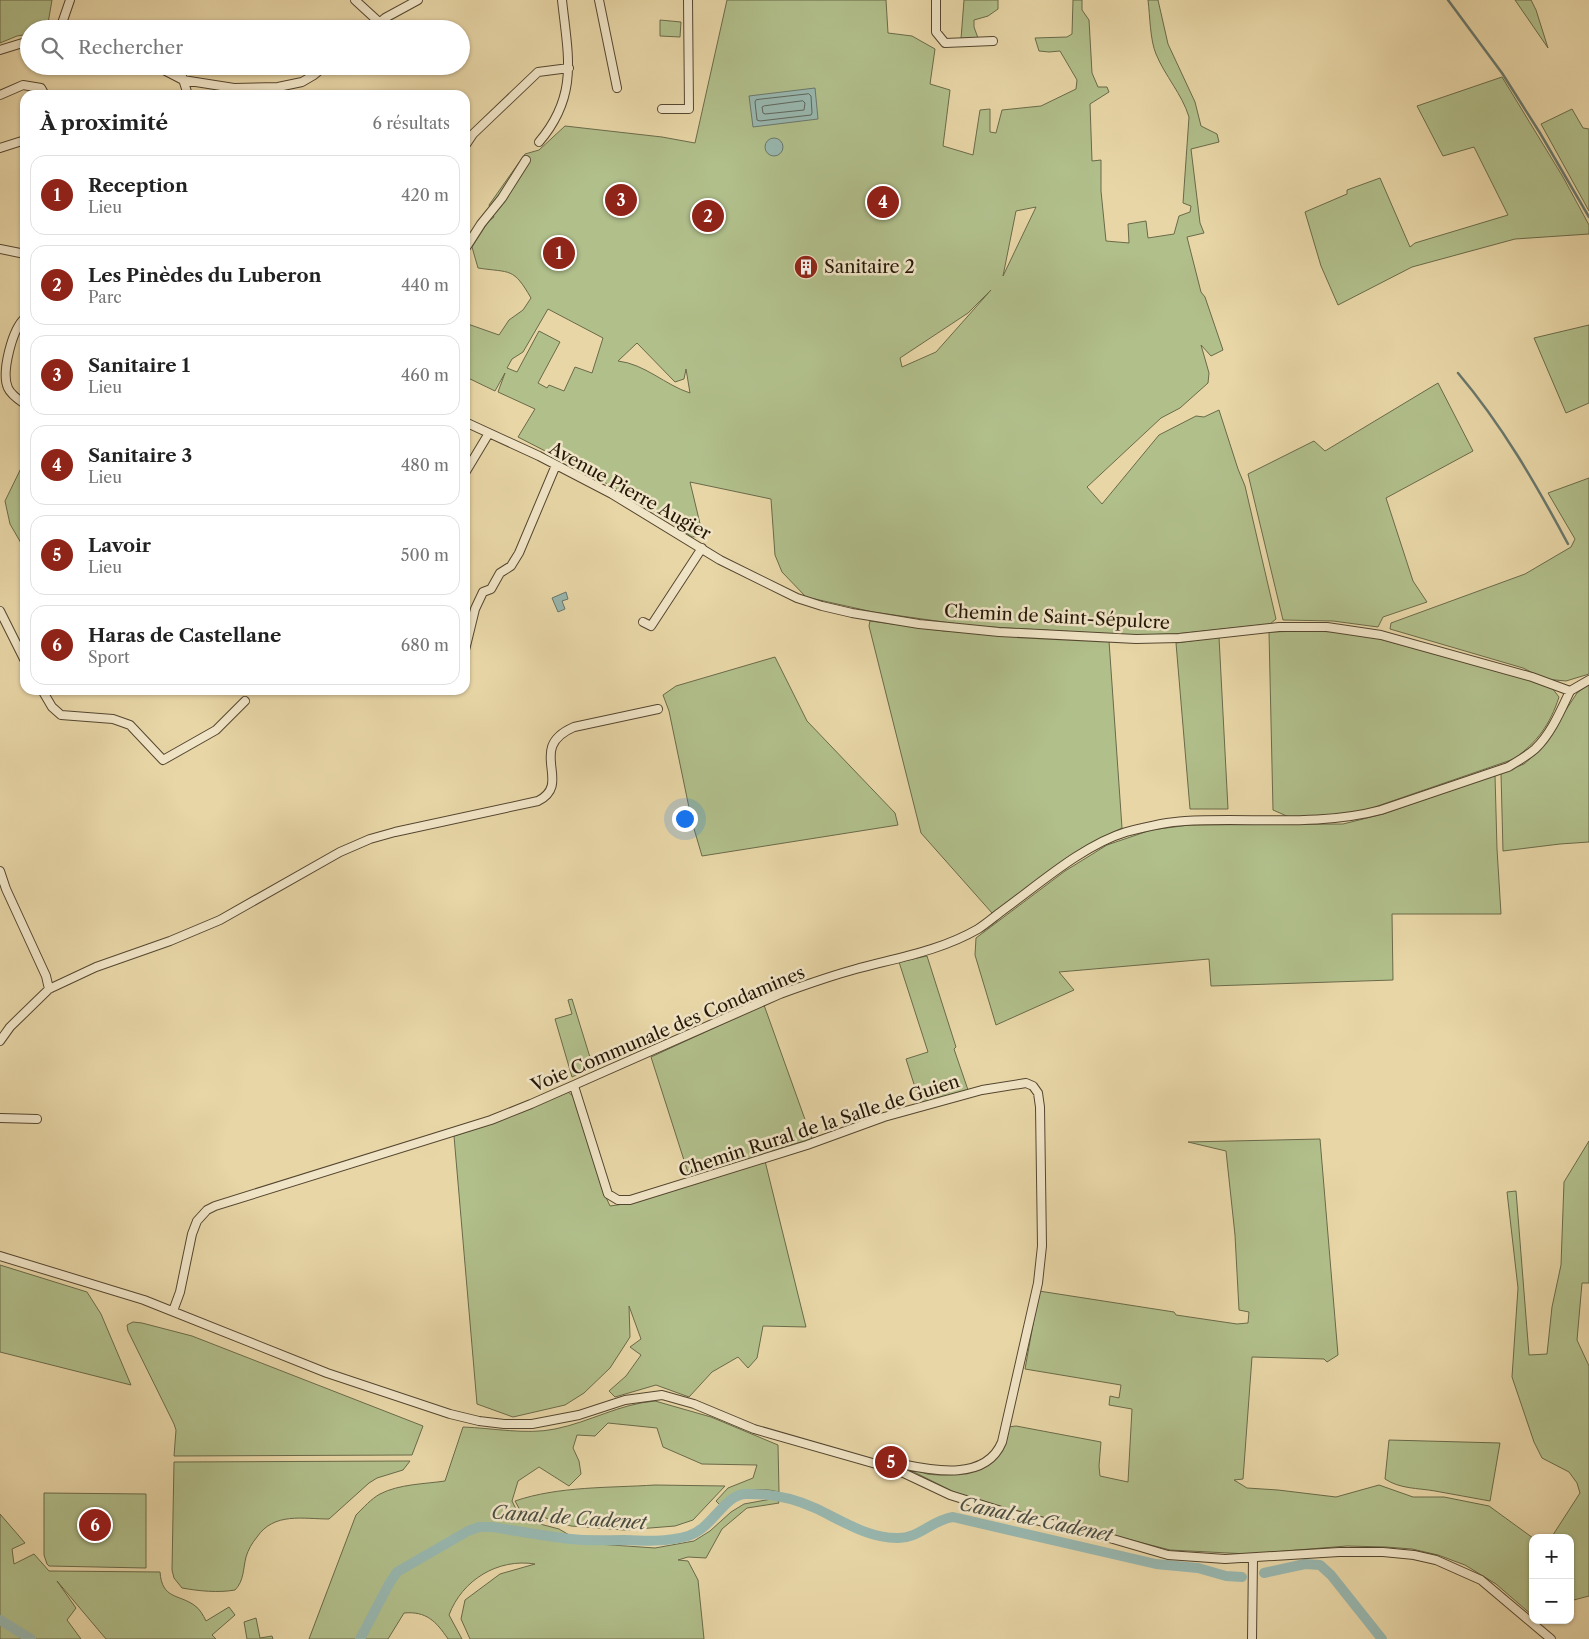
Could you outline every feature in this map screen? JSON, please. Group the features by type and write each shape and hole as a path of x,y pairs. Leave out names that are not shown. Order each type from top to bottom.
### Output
{"street":[{"path":"63,20 70,0"},
{"path":"355,0 377,20"},
{"path":"385,20 418,0"},
{"path":"539,142 549,131 560,112 568,82 569,68 562,0"},
{"path":"599,0 617,88"},
{"path":"662,109 689,109 688,0"},
{"path":"936,0 936,32 945,43 993,40"},
{"path":"0,50 20,44"},
{"path":"470,138 538,72 569,68"},
{"path":"178,75 234,88 278,87 302,82 314,75"},
{"path":"183,77 187,90"},
{"path":"0,95 23,85 41,88 42,90"},
{"path":"0,148 20,142"},
{"path":"470,241 502,198 526,160"},
{"path":"0,249 20,253"},
{"path":"20,322 13,338 6,377 8,388 13,396 20,401"},
{"name":"Avenue Pierre Augier","path":"470,424 612,494 751,575"},
{"path":"470,464 488,433"},
{"path":"470,630 475,609 483,592 491,590 500,573 511,566 519,553 556,465"},
{"path":"643,622 651,626 702,548"},
{"name":"Chemin de Saint-Sépulcre","path":"751,575 797,598 844,611 919,624 999,632 1144,639 1179,638 1279,627 1327,627 1381,635 1532,677 1570,690"},
{"path":"0,610 20,651"},
{"path":"1570,690 1589,680"},
{"name":"Voie Communale des Condamines","path":"173,1311 180,1292 194,1228 200,1216 215,1206 491,1120 574,1086 780,994 813,982 930,950 954,941 978,929 1074,859 1102,842 1123,833 1145,827 1186,821 1310,821 1354,816 1381,810 1508,767 1537,748 1561,710 1570,690"},
{"path":"45,695 52,707 61,715 113,719 130,725 163,760 216,730 245,701"},
{"path":"0,1041 10,1027 49,988 96,967 170,941 220,920 340,852 370,839 538,801 545,797 552,789 550,755 556,738 563,732 574,727 658,709"},
{"path":"0,871 6,889 46,976 49,988"},
{"name":"Chemin Rural de la Salle de Guien","path":"574,1086 608,1194 618,1200 630,1200 669,1189 884,1118 955,1097 982,1090 1026,1083 1033,1086 1038,1093 1040,1107 1041,1257 1038,1283 1002,1442 999,1450 993,1457 978,1466 938,1472 901,1464 896,1470"},
{"path":"0,1118 37,1119"},
{"path":"0,1256 144,1300 327,1373 450,1414 479,1421 504,1424 532,1424 579,1415 625,1400 662,1395 694,1404 754,1429 896,1470 950,1495 1011,1514 1168,1555 1224,1559 1339,1552 1383,1552 1414,1555 1436,1560 1481,1580 1551,1639"},
{"path":"1252,1639 1253,1558"}],"green space":[{"path":"0,0 52,0 49,20 20,20 20,36 0,43"},
{"path":"727,0 886,0 888,33 912,36 935,49 930,84 950,90 943,146 973,155 980,110 990,109 990,132 996,133 1002,110 1041,106 1076,89 1077,80 1060,51 1039,51 1035,38 1067,37 1072,34 1073,0 1082,0 1082,10 1089,20 1092,73 1098,87 1107,87 1109,92 1090,104 1092,161 1101,160 1101,191 1106,241 1129,243 1128,224 1146,221 1148,238 1174,234 1179,216 1190,212 1191,206 1183,203 1189,117 1154,48 1148,0 1158,0 1168,44 1195,102 1201,126 1217,134 1219,142 1191,149 1200,223 1204,233 1187,237 1201,292 1205,297 1223,350 1211,356 1201,345 1209,373 1208,383 1180,408 1161,418 1087,487 1102,504 1159,435 1196,416 1204,417 1219,410 1245,486 1276,619 1270,624 1176,634 1131,635 972,626 873,612 806,597 782,572 775,555 771,499 690,482 703,536 692,537 644,504 518,437 535,409 498,392 505,373 495,391 470,379 470,325 499,335 509,320 523,310 531,298 520,281 510,273 478,268 472,247 488,222 494,217 489,205 525,154 539,150 565,126 662,137 695,143","holes":["1036,207 1003,276 1016,211","991,290 936,352 902,367 900,358 968,313","548,309 603,338 592,373 575,367 564,391 549,385 547,388 538,383 560,342 539,331 517,372 507,368 512,359 523,352","637,343 675,382 684,379 686,369 690,393 646,370 618,361"]},
{"path":"964,0 998,0 998,9 988,16 974,20 974,27 978,38 961,39"},
{"path":"1515,0 1531,0 1548,48"},
{"path":"660,20 681,22 680,37 660,36"},
{"path":"1502,77 1563,177 1589,225 1589,234 1515,239 1412,267 1338,305 1321,266 1305,212 1347,194 1347,190 1380,178 1410,247 1415,243 1508,215 1474,147 1443,156 1417,106"},
{"path":"1572,109 1583,128 1589,129 1589,211 1541,124"},
{"path":"1589,325 1589,403 1566,413 1534,338"},
{"path":"1438,383 1473,451 1386,498 1413,581 1427,602 1383,617 1378,627 1333,621 1283,620 1248,474 1314,441 1325,451"},
{"path":"20,470 20,541 10,524 5,501"},
{"path":"1589,478 1589,674 1566,681 1545,679 1523,668 1390,629 1391,623 1525,574 1571,547 1575,539 1548,493"},
{"path":"870,621 944,631 1109,641 1122,828 1095,841 992,913 921,833 869,626"},
{"path":"1269,632 1342,632 1380,639 1533,681 1552,688 1559,697 1542,732 1514,759 1369,809 1346,814 1289,817 1273,810"},
{"path":"1219,637 1228,809 1190,809 1176,643"},
{"path":"775,657 807,721 895,813 898,825 702,856 692,822 669,711 663,695 676,686"},
{"path":"1589,684 1589,842 1503,851 1501,773 1524,764 1539,751 1577,693"},
{"path":"1495,775 1501,914 1392,914 1393,980 1211,986 1209,959 1059,972 1074,990 996,1025 975,955 976,938 1065,871 1107,845 1151,830 1189,825 1343,824 1383,814"},
{"path":"927,956 968,1090 920,1103 906,1059 928,1052 899,962"},
{"path":"572,999 593,1067 572,1077 555,1019 572,1014 568,1000"},
{"path":"764,1005 812,1139 763,1153 763,1155 690,1179 651,1057"},
{"path":"568,1092 573,1096 604,1193 610,1206 631,1203 765,1161 806,1327 763,1326 757,1358 748,1368 738,1357 712,1372 689,1397 656,1385 615,1397 609,1391 626,1376 641,1355 630,1347 641,1339 629,1306 630,1337 610,1368 584,1393 565,1405 513,1417 477,1404 454,1136 494,1123"},
{"path":"1320,1139 1338,1355 1327,1362 1324,1359 1252,1357 1243,1479 1234,1480 1247,1488 1336,1497 1379,1485 1413,1497 1444,1497 1489,1506 1529,1535 1529,1613 1496,1584 1465,1565 1438,1555 1412,1549 1347,1546 1248,1554 1170,1550 995,1505 954,1492 908,1469 927,1474 946,1475 977,1470 994,1460 1003,1447 1008,1427 1016,1426 1101,1442 1100,1476 1128,1482 1132,1409 1109,1405 1110,1396 1119,1398 1121,1385 1025,1369 1039,1291 1174,1312 1176,1315 1237,1324 1248,1323 1249,1312 1239,1310 1235,1235 1226,1151 1188,1142"},
{"path":"1589,1141 1589,1283 1582,1283 1577,1340 1589,1366 1589,1596 1574,1600 1574,1534 1554,1534 1580,1493 1577,1483 1569,1472 1542,1458 1534,1442 1512,1377 1518,1288 1507,1192 1516,1191 1529,1355 1547,1354 1552,1307 1561,1265 1564,1182"},
{"path":"0,1265 87,1292 101,1314 131,1385 0,1352"},
{"path":"133,1322 192,1336 423,1426 412,1455 174,1456 176,1430 128,1331 127,1325"},
{"path":"655,1401 711,1417 778,1445 779,1492 770,1490 748,1491 734,1496 720,1505 716,1501 728,1488 753,1478 757,1465 702,1464 663,1447 657,1428 608,1423 595,1436 577,1435 573,1448 579,1461 581,1474 569,1486 539,1467 518,1481 512,1501 521,1519 559,1529 583,1543 655,1548 694,1541 744,1504 777,1498 779,1503 747,1508 722,1529 706,1558 688,1557 678,1560 688,1561 698,1580 704,1639 470,1639 461,1619 465,1600 500,1574 535,1564 521,1563 495,1568 483,1574 463,1591 449,1615 462,1639 448,1639 430,1618 418,1614 404,1613 388,1639 309,1639 356,1515 374,1498 387,1491 404,1486 445,1481 463,1427 544,1431 568,1426 617,1409"},
{"path":"1389,1440 1500,1443 1490,1501 1403,1486 1385,1479"},
{"path":"410,1461 403,1470 377,1478 369,1483 329,1519 299,1518 280,1520 264,1529 249,1549 242,1579 235,1590 208,1591 182,1588 174,1578 172,1570 174,1462"},
{"path":"655,1485 725,1486 693,1520 675,1526 625,1530 571,1526 520,1510 515,1501 567,1490"},
{"path":"44,1493 146,1494 146,1568 49,1566 44,1555"},
{"path":"0,1514 25,1543 12,1549 14,1564 34,1554 49,1571 160,1572 161,1581 167,1591 196,1607 206,1621 229,1607 235,1615 212,1635 216,1639 106,1639 57,1581 76,1608 67,1620 81,1639 0,1639"},
{"path":"256,1618 260,1638 272,1636 273,1639 247,1639 244,1622"}],"water":[{"path":"815,88 818,119 753,127 749,96"},
{"path":"774,138 780,141 783,147 780,153 774,156 768,153 765,147 768,141"},
{"path":"566,592 568,599 562,601 565,609 558,612 552,598"}],"waterway":[{"path":"1448,0 1502,73 1589,217"},
{"path":"1458,373 1504,434 1544,499 1568,544"},
{"name":"Canal de Cadenet","path":"360,1639 397,1572 468,1531 479,1527 492,1527 577,1540 648,1541 672,1539 688,1536 696,1532 704,1527 731,1500 745,1494 772,1495 798,1501 854,1528 886,1537 905,1538 912,1536 938,1522 953,1517 1156,1564 1198,1568 1226,1576 1242,1577"},
{"name":"Canal de Cadenet","path":"1264,1573 1305,1564 1320,1565 1331,1575 1382,1639"},
{"name":"Canal de Cadenet","path":"0,1620 31,1639"}],"place":[{"name":"Sanitaire 1","path":"621,200"},
{"name":"Sanitaire 3","path":"883,202"},
{"name":"Les Pinèdes du Luberon","path":"708,216"},
{"name":"Reception","path":"559,253"},
{"name":"Sanitaire 2","path":"806,267"},
{"name":"Lavoir","path":"891,1462"},
{"name":"Haras de Castellane","path":"95,1525"}]}
